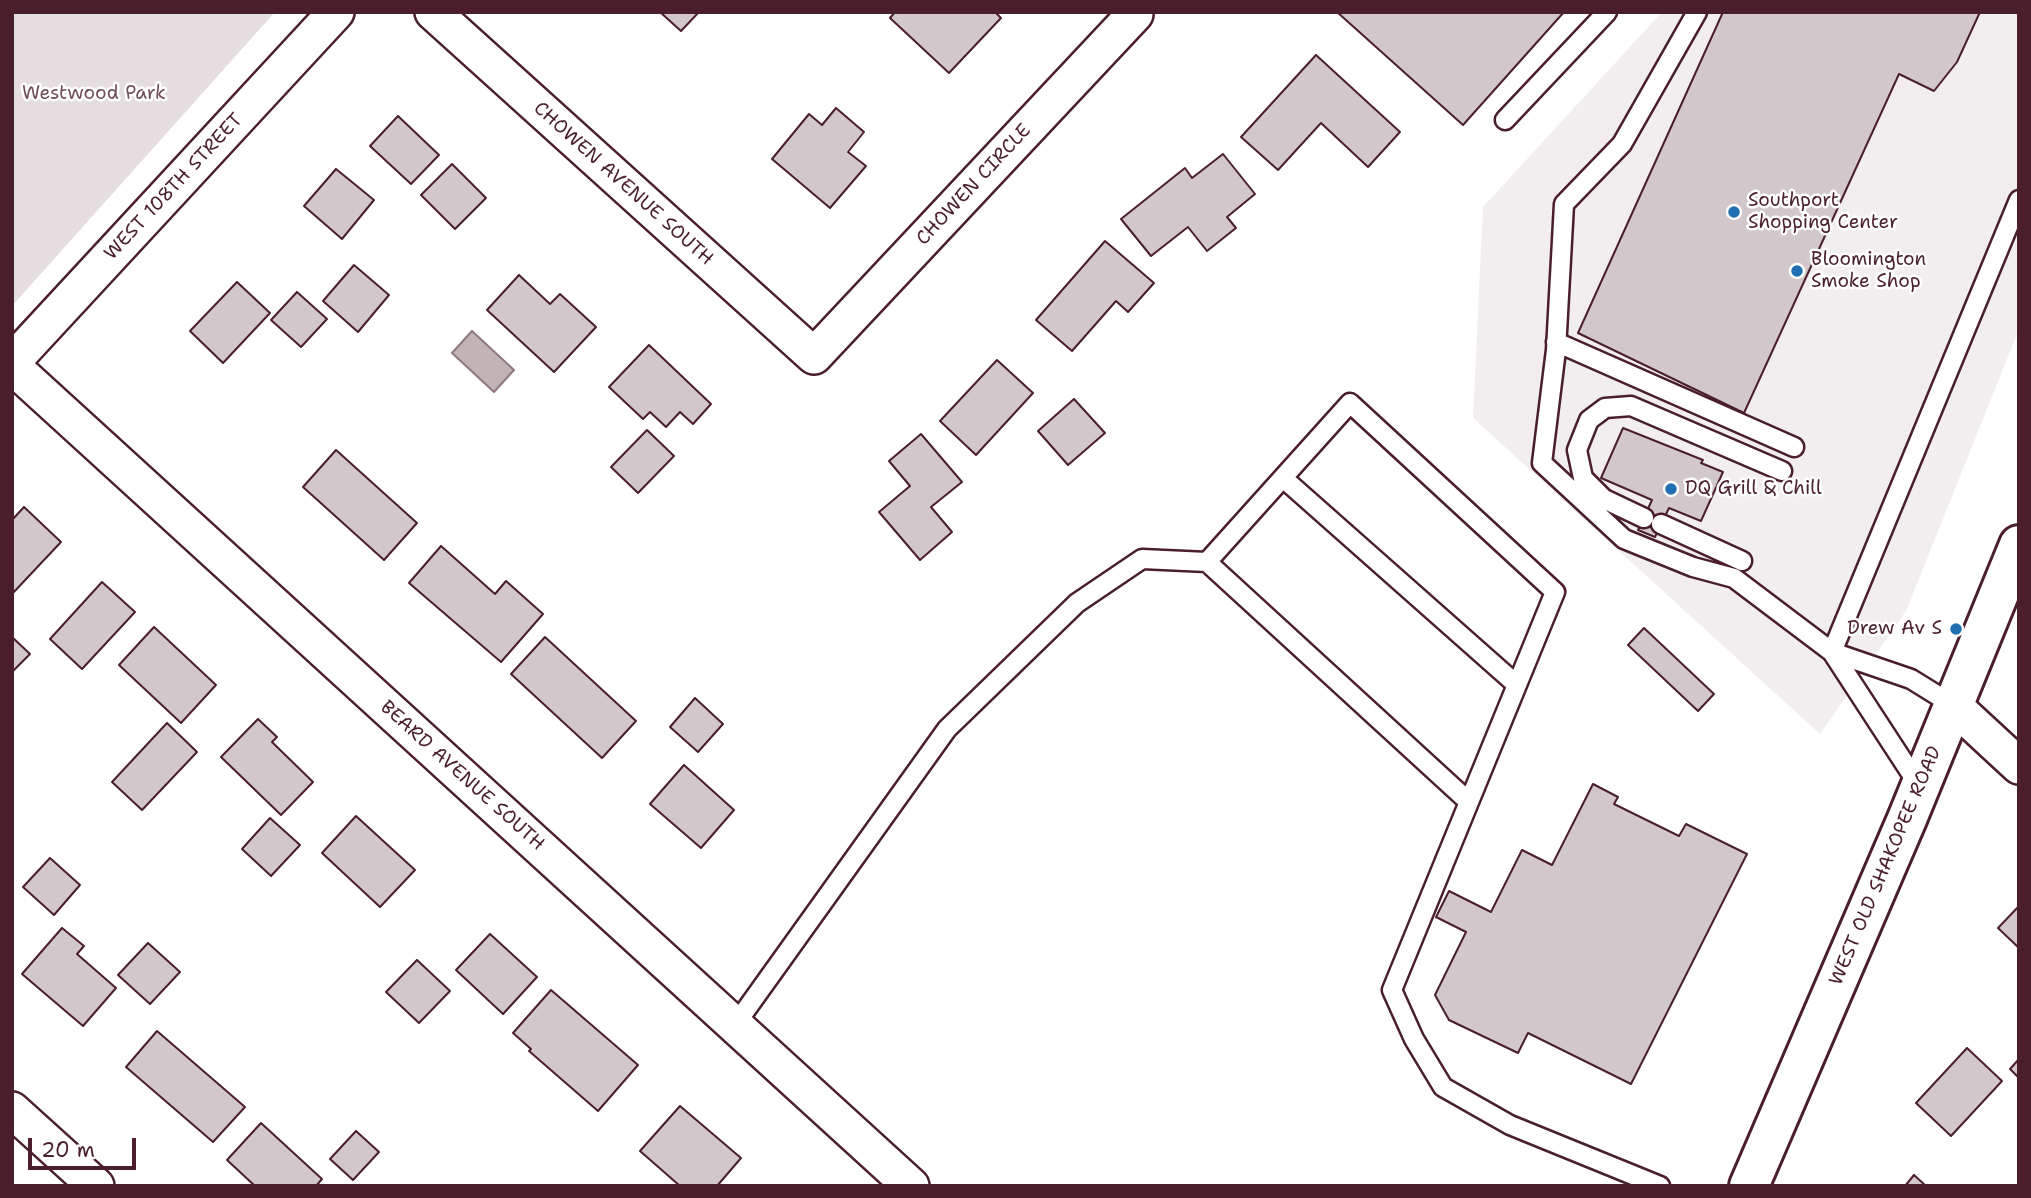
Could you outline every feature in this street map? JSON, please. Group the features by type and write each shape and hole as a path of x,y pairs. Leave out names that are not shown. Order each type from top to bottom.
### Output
{"main road":[{"name":"WEST OLD SHAKOPEE ROAD","path":"1749,1186 1920,787 2019,545"}],"street":[{"name":"WEST 108TH STREET","path":"12,364 335,12"},
{"name":"CHOWEN AVENUE SOUTH","path":"433,12 814,356"},
{"name":"CHOWEN CIRCLE","path":"814,356 1135,14"},
{"name":"BEARD AVENUE SOUTH","path":"12,364 911,1186"},
{"path":"1953,705 2019,766"},
{"path":"12,1110 96,1186"}],"lane":[{"path":"1505,120 1606,12"},
{"path":"1697,12 1622,144 1564,204 1556,342 1542,463 1624,539 1693,567 1738,569"},
{"path":"1832,652 2019,200"},
{"path":"1556,342 1794,447"},
{"path":"1207,562 1350,403 1555,592 1392,990 1414,1039 1443,1087 1510,1125 1660,1186"},
{"path":"1783,471 1631,406 1605,408 1589,420 1577,450 1583,478 1604,499 1652,521 1738,569 1832,652 1920,787"},
{"path":"1283,478 1517,685"},
{"path":"735,1025 947,729 1077,603 1142,559 1207,562 1469,802"},
{"path":"1832,652 1910,679 1953,705"}],"shaded area":[{"path":"1662,12 2019,12 2019,329 1906,611 1820,734 1473,418 1483,207"},
{"path":"472,331 514,370 494,392 452,353"}],"green space":[{"name":"Westwood Park","path":"12,12 275,12 12,306"}],"building":[{"path":"660,12 699,12 681,31"},
{"path":"895,12 995,12 1001,18 949,73 890,18"},
{"path":"1337,12 1564,12 1463,125"},
{"name":"Southport Shopping Center","path":"1723,12 1980,12 1957,62 1934,91 1899,74 1744,413 1578,333"},
{"path":"1316,55 1400,132 1368,167 1321,123 1278,170 1241,137"},
{"path":"836,108 864,132 848,152 866,166 830,208 772,159 809,114 822,125"},
{"path":"398,116 439,155 411,184 370,146"},
{"path":"1223,154 1255,194 1227,217 1236,228 1207,251 1188,227 1151,256 1121,219 1185,168 1192,178"},
{"path":"452,164 486,198 455,229 421,195"},
{"path":"336,169 374,200 342,239 304,206"},
{"path":"1105,241 1154,283 1128,312 1116,301 1072,351 1036,320"},
{"path":"354,265 389,295 358,332 323,301"},
{"path":"519,275 550,304 560,294 596,327 554,372 487,310"},
{"path":"237,282 270,313 223,363 190,331"},
{"path":"297,292 327,319 301,347 271,320"},
{"path":"649,345 711,404 693,424 680,412 666,427 650,412 643,419 609,387"},
{"path":"997,360 1033,393 976,455 940,421"},
{"path":"1074,399 1105,433 1068,465 1038,431"},
{"name":"DQ Grill & Chill","path":"1623,428 1703,460 1701,463 1723,472 1701,521 1669,508 1655,537 1638,530 1652,500 1601,478"},
{"path":"647,430 674,456 638,493 611,467"},
{"path":"921,434 962,482 931,507 952,532 920,560 879,512 910,486 889,461"},
{"path":"336,450 417,523 384,560 303,487"},
{"path":"24,507 61,542 12,594 12,520"},
{"path":"441,546 495,594 506,581 543,614 501,662 409,583"},
{"path":"102,582 135,612 82,669 50,639"},
{"path":"154,627 216,685 181,723 119,665"},
{"path":"1644,628 1714,694 1698,711 1628,645"},
{"path":"12,637 30,654 12,672"},
{"path":"545,637 636,721 602,758 511,674"},
{"path":"695,698 723,724 698,752 670,727"},
{"path":"258,719 277,737 272,742 313,782 281,815 221,757"},
{"path":"167,723 197,752 142,810 112,782"},
{"path":"684,765 734,810 701,848 650,804"},
{"path":"1593,784 1618,797 1614,804 1679,836 1686,824 1747,854 1631,1084 1528,1033 1518,1053 1449,1020 1435,995 1466,932 1436,917 1449,891 1491,912 1522,850 1552,865"},
{"path":"356,816 415,870 380,907 322,853"},
{"path":"270,818 300,845 271,876 242,849"},
{"path":"50,858 80,885 54,915 23,887"},
{"path":"2019,906 2019,948 1998,928"},
{"path":"62,928 84,946 77,954 116,988 83,1026 22,974"},
{"path":"490,934 537,977 503,1014 456,970"},
{"path":"148,943 180,972 150,1004 118,975"},
{"path":"417,960 450,991 419,1023 386,992"},
{"path":"551,990 638,1065 598,1111 529,1051 531,1049 513,1033"},
{"path":"157,1031 245,1107 213,1142 126,1067"},
{"path":"1967,1048 2002,1081 1951,1136 1916,1103"},
{"path":"2019,1059 2019,1078 2010,1069"},
{"path":"680,1106 741,1158 717,1186 680,1186 640,1151"},
{"path":"261,1123 322,1179 316,1186 255,1186 227,1160"},
{"path":"356,1131 379,1152 353,1180 330,1159"},
{"path":"1914,1175 1926,1186 1905,1186"}],"place":[{"name":"Southport Shopping Center","path":"1734,212"},
{"name":"Bloomington Smoke Shop","path":"1797,271"},
{"name":"DQ Grill & Chill","path":"1671,489"},
{"name":"Drew Av S","path":"1956,629"}]}
